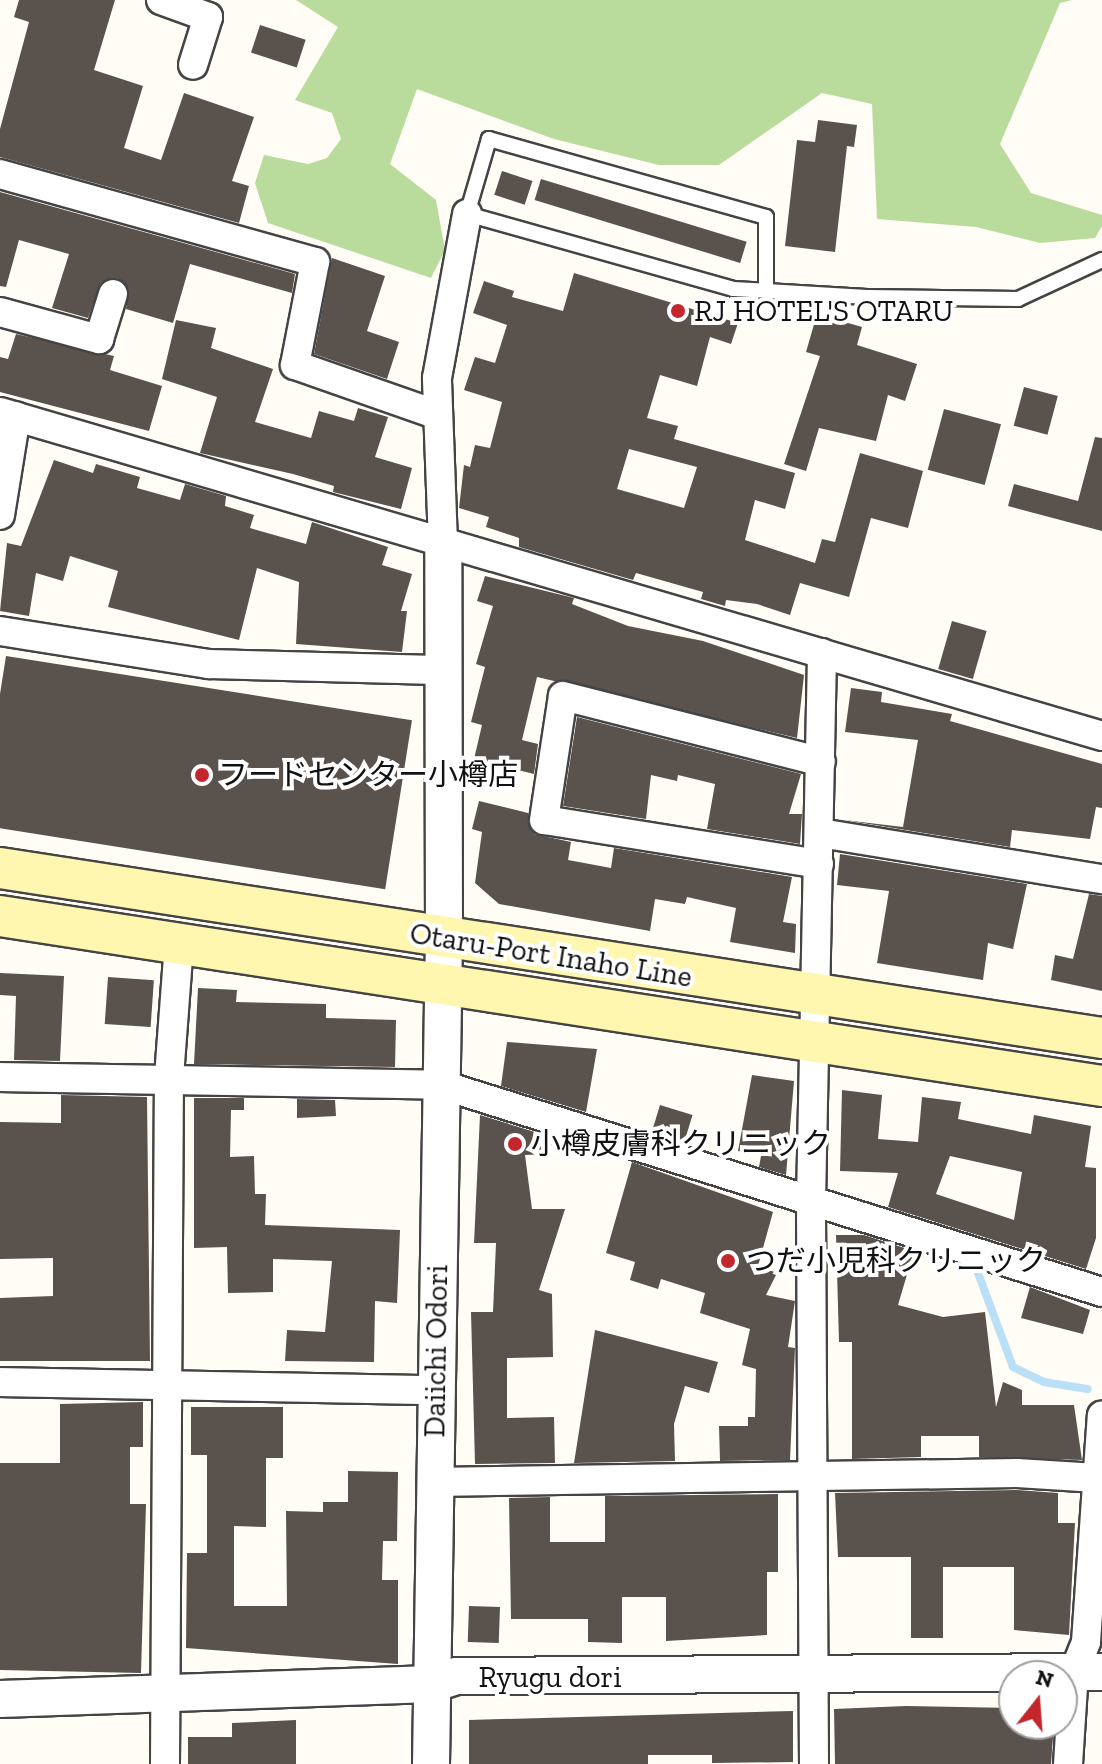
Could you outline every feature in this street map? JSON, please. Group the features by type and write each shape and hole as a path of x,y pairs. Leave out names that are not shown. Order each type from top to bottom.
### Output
{"main road":[{"name":"Otaru-Port Inaho Line","path":"0,868 1102,1038"},
{"name":"Otaru-Port Inaho Line","path":"0,916 443,983 815,1045 1102,1086"}],"street":[{"path":"161,0 208,17 193,65"},
{"path":"0,174 315,262 295,365 435,414"},
{"path":"443,544 435,414 456,251 467,214"},
{"path":"0,312 99,339 113,294"},
{"path":"0,515 8,414 1102,736"},
{"name":"Daiichi Odori","path":"431,1764 434,1390 444,938 446,670 443,544"},
{"path":"0,631 209,664 446,670"},
{"path":"814,1764 811,1202 822,653"},
{"path":"819,864 544,820 563,696 821,762"},
{"path":"820,833 1102,879"},
{"path":"165,1764 170,1385 169,1077 179,945"},
{"path":"0,1077 169,1077 442,1085 1102,1292"},
{"path":"0,1382 434,1390"},
{"path":"1068,1764 1088,1672 1086,1642 1102,1416"},
{"path":"433,1482 814,1480 1017,1473 1097,1478"},
{"name":"Ryugu dori","path":"0,1699 432,1684 457,1676 815,1678 1088,1672"}],"lane":[{"path":"766,291 766,217 489,139 467,214 733,289 766,291 1018,299 1102,260"}],"green space":[{"path":"296,0 1072,0 1060,3 1000,144 1031,193 1102,215 1102,226 1095,238 1040,243 976,227 877,219 872,104 822,93 719,165 659,165 554,139 417,89 390,164 436,200 445,250 431,278 268,223 255,183 264,155 308,164 327,158 341,139 332,113 295,100 338,27"}],"building":[{"path":"19,0 115,0 94,70 143,86 124,148 161,160 184,93 254,117 232,181 249,186 239,223 0,157 0,129 29,22 14,17"},
{"path":"260,25 306,40 297,67 251,53"},
{"path":"818,120 857,125 854,147 847,146 835,252 785,246 797,140 815,142"},
{"path":"502,171 532,181 525,205 494,195"},
{"path":"541,179 747,242 740,263 535,200"},
{"path":"0,192 295,274 292,293 190,264 173,323 126,309 129,290 117,278 101,282 88,318 52,308 69,254 19,240 6,287 0,286"},
{"path":"332,258 385,276 367,331 399,342 387,379 314,354"},
{"path":"574,273 738,323 731,344 710,337 697,386 660,375 647,418 678,426 674,439 795,473 785,509 755,500 745,540 815,563 822,539 835,542 860,453 923,471 908,528 871,518 849,597 800,583 790,615 757,604 726,600 725,606 701,599 703,592 636,573 633,580 519,547 519,538 486,527 489,517 459,508 464,465 470,467 475,445 490,448 502,402 464,390 475,357 495,363 507,325 473,313 484,281 514,291 512,297 563,311","holes":["629,449 697,467 684,508 617,489"]},
{"path":"817,314 862,327 857,345 917,364 905,401 888,395 876,441 819,428 806,471 784,464 820,356 806,352"},
{"path":"176,320 216,328 211,348 273,369 255,422 311,438 319,411 354,421 358,408 388,417 375,457 412,468 401,509 333,492 334,486 293,474 200,453 217,397 162,379"},
{"path":"16,334 114,356 110,370 162,386 149,431 0,392 0,357 8,359"},
{"path":"1024,387 1058,396 1047,435 1014,426"},
{"path":"944,409 1001,424 985,485 928,470"},
{"path":"1095,437 1102,438 1102,531 1008,506 1014,484 1078,501"},
{"path":"54,460 93,473 96,464 140,477 137,488 180,500 185,484 226,496 225,506 254,515 250,528 306,544 312,522 388,547 382,565 412,574 401,611 407,611 402,652 296,644 299,582 257,568 239,640 108,607 118,571 70,556 63,581 36,573 29,616 0,611 7,543 21,546"},
{"path":"485,576 574,598 572,604 628,626 703,641 804,675 797,738 537,677 522,740 538,744 534,774 474,759 482,725 471,722 485,667 476,664 493,606 477,601"},
{"path":"952,621 987,631 973,679 938,669"},
{"name":"フードセンター小樽店","path":"6,656 412,720 385,889 0,828 0,694"},
{"path":"851,688 882,692 881,702 952,714 950,721 1102,764 1102,808 1096,807 1090,839 1012,830 1010,847 844,820 903,827 918,740 845,732"},
{"path":"577,717 801,774 789,814 802,814 800,844 707,829 715,784 678,775 677,781 651,775 646,819 563,806"},
{"path":"479,801 528,813 534,834 571,842 568,860 611,868 614,848 792,877 783,922 796,924 795,953 730,942 736,908 687,897 685,904 655,899 650,931 499,904 475,883 482,832 472,829"},
{"path":"840,854 1027,884 1013,949 988,943 983,980 877,963 889,891 837,885"},
{"path":"1089,894 1102,896 1102,991 1051,980 1055,955 1073,959"},
{"path":"0,973 64,976 60,1061 14,1060 16,996 0,995"},
{"path":"108,977 154,980 151,1027 105,1024"},
{"path":"198,988 237,990 236,1002 326,1004 326,1018 396,1020 395,1067 194,1064"},
{"path":"507,1042 597,1049 586,1112 501,1086"},
{"path":"752,1075 794,1081 786,1175 759,1167 761,1156 738,1151"},
{"path":"842,1090 882,1095 878,1139 918,1142 922,1097 961,1102 958,1119 1031,1134 1034,1115 1091,1126 1085,1167 1096,1168 1096,1238 1086,1269 888,1207 898,1173 840,1171","holes":["950,1156 1022,1172 1014,1220 936,1194"]},
{"path":"61,1095 147,1097 150,1361 0,1361 0,1298 53,1296 53,1258 0,1259 0,1122 61,1123"},
{"path":"194,1098 244,1098 244,1110 231,1110 230,1157 254,1156 255,1194 266,1194 265,1225 400,1230 397,1303 375,1301 374,1362 285,1361 287,1330 325,1332 332,1261 273,1259 273,1292 228,1293 227,1247 194,1248"},
{"path":"297,1099 335,1100 336,1116 297,1118"},
{"path":"660,1105 693,1115 684,1144 651,1134"},
{"path":"480,1115 554,1138 548,1154 525,1155 532,1209 565,1209 539,1290 552,1294 553,1357 507,1358 507,1418 554,1417 555,1463 475,1464 471,1312 493,1312 496,1243 474,1243"},
{"path":"632,1162 773,1212 758,1266 777,1273 766,1295 795,1301 788,1347 795,1348 790,1460 720,1461 719,1426 748,1426 748,1417 755,1417 756,1369 742,1365 750,1329 700,1313 705,1293 661,1279 658,1289 630,1280 635,1262 606,1253"},
{"path":"836,1235 864,1235 914,1251 898,1305 943,1317 985,1312 996,1407 1003,1382 1022,1390 1022,1405 1074,1405 1082,1460 979,1457 979,1436 921,1436 921,1457 852,1459 852,1342 839,1342"},
{"path":"1030,1287 1090,1310 1083,1334 1021,1318"},
{"path":"595,1330 718,1362 709,1393 685,1386 674,1424 675,1461 574,1463"},
{"path":"143,1402 143,1447 130,1447 130,1504 146,1504 141,1673 0,1670 0,1463 60,1463 60,1404"},
{"path":"191,1407 283,1407 283,1458 266,1458 266,1527 234,1526 234,1606 287,1606 286,1511 323,1512 323,1502 348,1502 348,1471 398,1472 397,1541 383,1541 382,1580 398,1580 398,1664 186,1648 187,1553 207,1553 207,1455 191,1455"},
{"path":"1017,1490 1058,1493 1058,1523 1075,1523 1069,1635 1014,1630 1014,1567 943,1567 943,1638 911,1638 911,1557 838,1557 835,1493"},
{"path":"778,1494 778,1572 767,1572 767,1635 666,1641 666,1597 622,1597 622,1643 588,1642 588,1619 511,1619 509,1498 550,1497 550,1542 605,1542 605,1496"},
{"path":"469,1606 500,1607 499,1643 468,1642"},
{"path":"906,1706 998,1708 998,1740 1053,1740 1051,1764 835,1764 834,1709"},
{"path":"793,1711 793,1762 712,1763 712,1755 648,1755 648,1764 469,1764 469,1720"},
{"path":"296,1720 296,1764 188,1764 188,1737 232,1737 232,1723"}],"waterway":[{"path":"978,1273 1013,1367 1044,1382 1087,1389"}],"place":[{"name":"RJ HOTEL'S OTARU","path":"678,311"},
{"name":"フードセンター小樽店","path":"202,775"},
{"name":"小樽皮膚科クリニック","path":"515,1144"},
{"name":"つだ小児科クリニック","path":"728,1261"}]}
